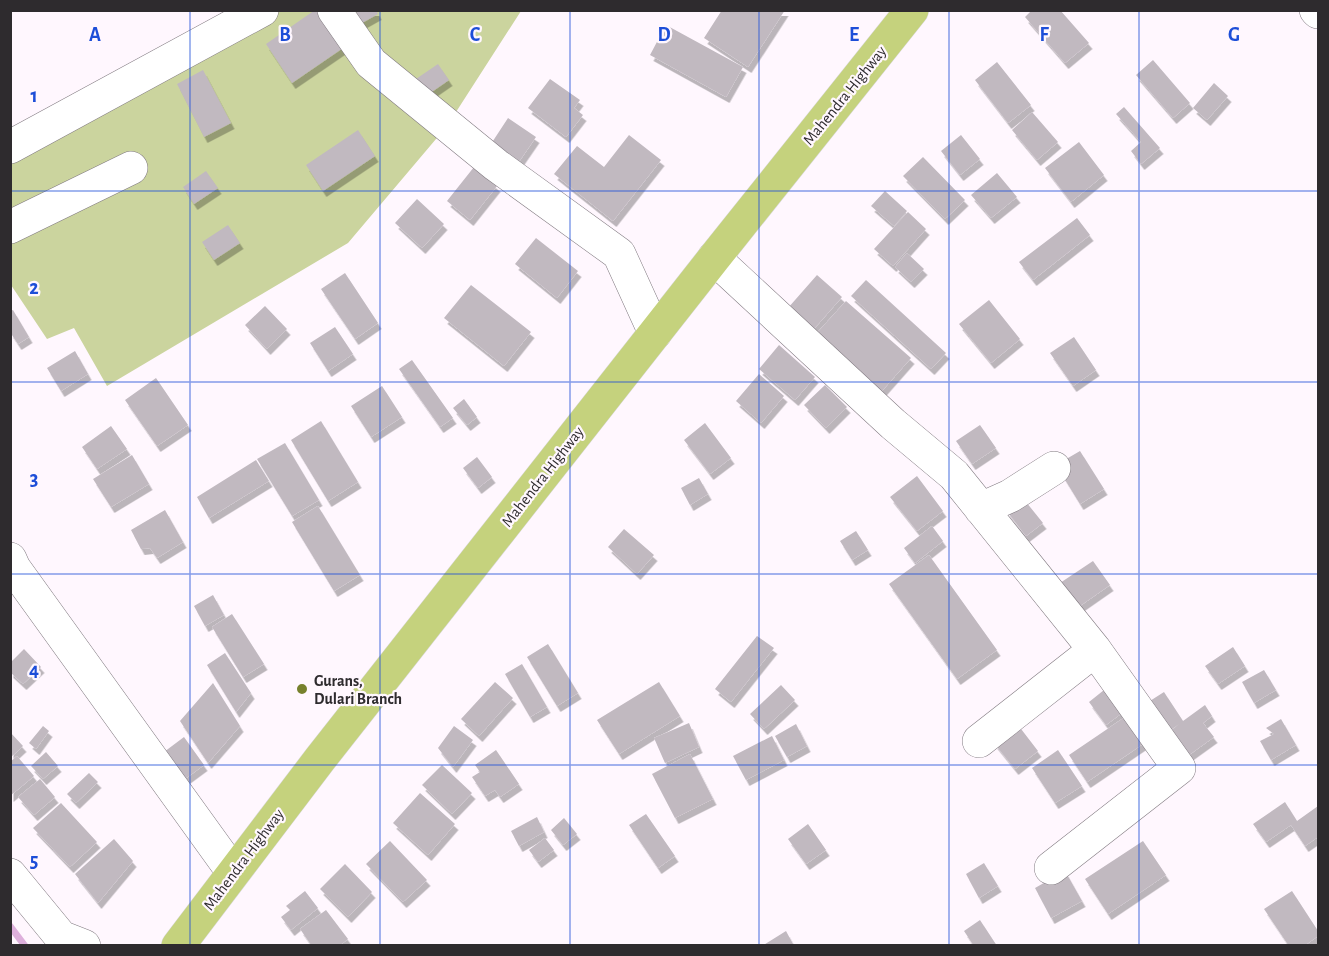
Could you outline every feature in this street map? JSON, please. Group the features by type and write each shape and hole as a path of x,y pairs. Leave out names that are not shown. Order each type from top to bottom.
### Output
{"highway":[{"name":"Mahendra Highway","path":"178,945 294,792 912,10"}],"street":[{"path":"10,147 262,10"},
{"path":"334,10 371,63 496,165 619,254 655,333"},
{"path":"10,227 131,168"},
{"path":"714,258 893,424 954,475 1095,650 1179,768 1051,868"},
{"path":"981,509 1010,496 1054,468"},
{"path":"10,559 50,621 233,872"},
{"path":"979,741 1095,650"},
{"path":"10,875 61,938 84,945"}],"green space":[{"path":"262,11 521,11 447,126 348,243 107,386 74,328 47,339 11,285 10,147"}],"building":[{"path":"318,10 343,48 292,83 266,44"},
{"path":"355,10 376,10 378,14 362,23"},
{"path":"722,10 785,10 748,67 704,38"},
{"path":"1032,10 1060,10 1089,43 1065,63 1025,17"},
{"path":"666,25 743,67 726,97 650,55"},
{"path":"1153,60 1190,103 1173,118 1136,75"},
{"path":"997,62 1031,105 1008,123 975,80"},
{"path":"438,64 449,80 423,98 413,81"},
{"path":"203,70 231,123 204,137 177,84"},
{"path":"550,79 580,100 574,108 583,115 566,137 528,108"},
{"path":"1214,83 1228,96 1207,120 1193,108"},
{"path":"1124,107 1160,148 1141,164 1131,151 1141,142 1116,114"},
{"path":"1032,112 1058,142 1037,160 1012,130"},
{"path":"508,118 536,137 516,166 489,147"},
{"path":"358,130 375,156 323,191 306,165"},
{"path":"629,135 661,160 613,221 554,174 577,146 604,167"},
{"path":"961,135 980,159 960,175 941,151"},
{"path":"1079,142 1104,175 1071,202 1045,168"},
{"path":"923,157 965,200 945,219 903,176"},
{"path":"474,167 497,186 470,220 447,201"},
{"path":"206,171 218,188 194,204 183,187"},
{"path":"997,173 1017,197 991,218 971,195"},
{"path":"885,191 907,211 894,226 871,206"},
{"path":"417,199 444,224 422,248 395,223"},
{"path":"908,212 926,229 893,266 874,249"},
{"path":"1077,218 1090,235 1033,280 1019,262"},
{"path":"228,225 240,243 214,260 202,242"},
{"path":"536,238 578,271 557,298 515,264"},
{"path":"907,253 924,269 911,282 895,267"},
{"path":"345,273 378,323 355,339 321,289"},
{"path":"817,275 842,297 813,330 788,308"},
{"path":"866,280 946,353 931,369 851,296"},
{"path":"471,285 531,332 504,366 444,318"},
{"path":"989,300 1020,339 991,363 959,324"},
{"path":"846,301 911,358 881,392 816,334"},
{"path":"265,306 287,329 267,349 245,325"},
{"path":"13,310 29,337 18,344 10,332 10,311"},
{"path":"335,327 353,354 328,371 310,343"},
{"path":"1074,337 1096,370 1073,386 1050,353"},
{"path":"779,345 815,377 795,400 759,369"},
{"path":"75,351 88,374 61,391 47,368"},
{"path":"412,360 453,418 440,427 399,369"},
{"path":"759,374 784,396 761,423 736,401"},
{"path":"156,378 188,425 157,446 125,400"},
{"path":"825,385 847,407 826,428 804,405"},
{"path":"382,386 402,417 371,437 351,406"},
{"path":"464,399 477,417 467,425 453,408"},
{"path":"321,421 358,482 328,501 291,440"},
{"path":"705,423 731,458 710,474 684,440"},
{"path":"980,425 996,448 972,464 956,441"},
{"path":"111,426 127,449 97,469 82,447"},
{"path":"285,443 319,500 292,516 257,459"},
{"path":"1080,451 1104,489 1080,504 1056,465"},
{"path":"132,455 149,484 111,507 93,479"},
{"path":"477,457 492,477 478,488 463,468"},
{"path":"256,460 269,481 209,518 197,497"},
{"path":"917,476 943,511 917,531 890,497"},
{"path":"699,478 708,494 690,505 681,488"},
{"path":"1022,497 1043,523 1026,536 1006,510"},
{"path":"318,506 360,575 334,591 292,522"},
{"path":"165,510 183,542 157,558 150,548 141,549 131,530"},
{"path":"932,526 943,541 915,563 904,548"},
{"path":"624,529 654,555 637,574 608,547"},
{"path":"856,531 868,550 852,560 840,541"},
{"path":"929,555 997,650 957,679 889,584"},
{"path":"1093,561 1110,585 1077,608 1060,583"},
{"path":"213,595 224,615 205,626 194,606"},
{"path":"232,614 264,664 243,677 212,627"},
{"path":"757,636 774,648 731,702 715,689"},
{"path":"548,644 578,693 557,706 527,657"},
{"path":"1233,647 1245,666 1218,684 1205,666"},
{"path":"24,649 41,667 23,684 10,672 10,663"},
{"path":"225,653 251,693 236,712 207,665"},
{"path":"522,664 547,707 530,717 505,674"},
{"path":"1264,670 1276,690 1254,703 1242,682"},
{"path":"495,682 513,698 479,736 461,719"},
{"path":"659,682 680,716 619,754 597,720"},
{"path":"213,683 240,726 208,763 180,721"},
{"path":"781,685 795,700 764,729 750,714"},
{"path":"1104,690 1122,713 1106,725 1089,702"},
{"path":"1164,692 1183,721 1205,705 1212,716 1203,723 1214,737 1189,755 1171,731 1179,724 1162,736 1142,706"},
{"path":"1125,717 1143,744 1087,782 1069,755"},
{"path":"1281,719 1296,745 1271,760 1260,741 1274,734 1266,728"},
{"path":"689,723 699,747 665,763 654,738"},
{"path":"796,724 807,746 787,757 775,736"},
{"path":"1018,725 1038,751 1015,769 994,743"},
{"path":"43,726 49,731 36,749 29,743"},
{"path":"454,726 473,740 453,767 438,748"},
{"path":"10,732 23,746 10,758"},
{"path":"772,736 784,760 746,780 733,756"},
{"path":"184,737 204,765 181,782 160,755"},
{"path":"496,750 519,784 500,797 495,790 485,796 472,777 480,772 475,765"},
{"path":"1058,750 1082,786 1055,803 1032,768"},
{"path":"46,752 58,766 43,779 31,766"},
{"path":"690,754 713,799 675,818 652,774"},
{"path":"17,756 34,776 10,796 10,762"},
{"path":"442,765 472,793 452,814 422,785"},
{"path":"89,773 98,782 76,803 67,794"},
{"path":"40,779 55,797 34,815 18,797"},
{"path":"420,793 455,824 428,855 393,823"},
{"path":"1285,802 1297,821 1318,806 1318,837 1305,846 1291,825 1266,842 1253,824"},
{"path":"61,803 97,842 70,867 33,828"},
{"path":"646,814 675,856 658,868 629,825"},
{"path":"537,817 544,832 519,846 511,831"},
{"path":"564,818 577,834 563,845 551,830"},
{"path":"808,824 826,850 806,864 788,839"},
{"path":"545,838 554,850 538,862 529,850"},
{"path":"114,839 133,861 98,903 75,874"},
{"path":"390,841 427,880 403,902 366,864"},
{"path":"1143,841 1166,875 1108,914 1085,879"},
{"path":"984,863 998,886 979,898 966,874"},
{"path":"345,864 372,892 348,917 320,889"},
{"path":"1065,871 1082,901 1051,918 1035,888"},
{"path":"305,891 318,908 291,930 281,917 290,910 286,906"},
{"path":"1292,891 1318,931 1318,936 1304,946 1289,946 1264,909"},
{"path":"326,910 348,939 339,946 312,946 300,929"},
{"path":"980,920 997,946 974,946 964,931"},
{"path":"786,931 794,946 762,946"}],"waterway":[{"path":"10,926 25,946"}],"place":[{"name":"Gurans, Dulari Branch","path":"302,689"}]}
